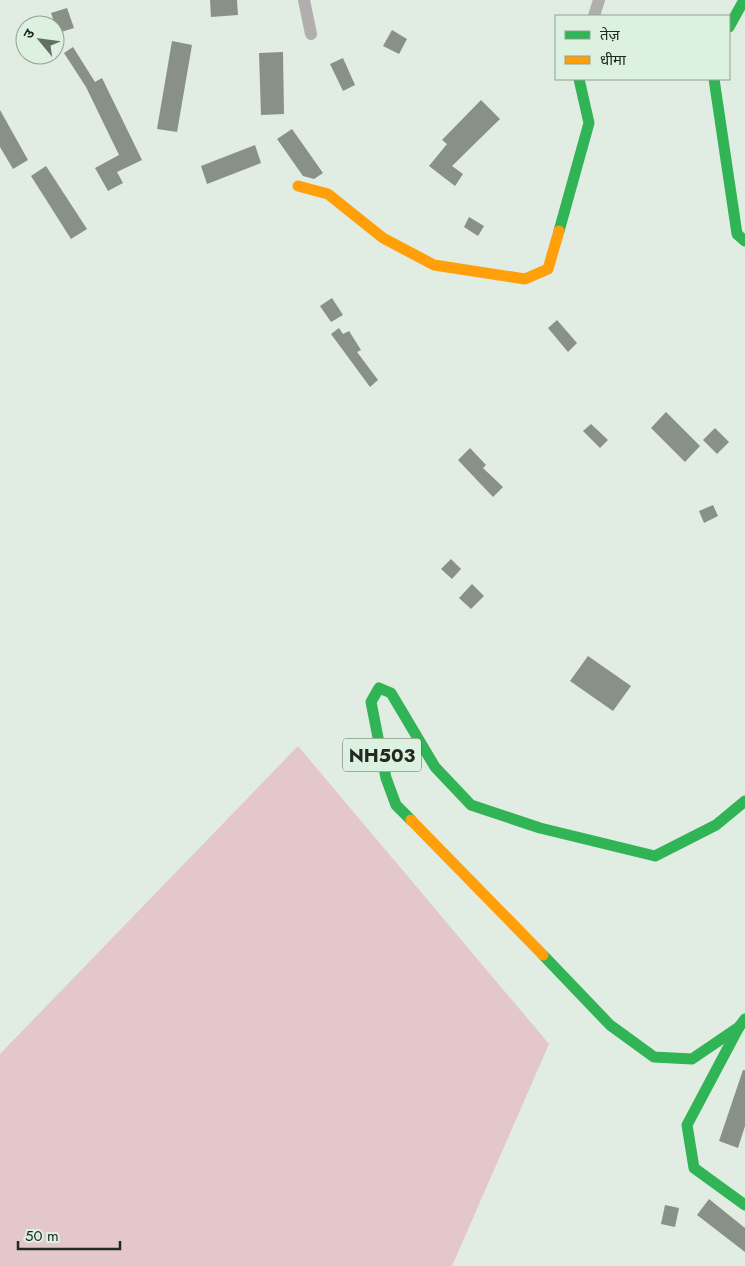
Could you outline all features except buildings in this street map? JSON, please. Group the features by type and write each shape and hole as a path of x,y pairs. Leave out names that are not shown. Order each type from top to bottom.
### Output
{"main road":[{"path":"730,26 744,0"},
{"path":"298,186 328,194 382,238 434,265 526,279 548,269 589,123 579,80"},
{"path":"714,80 737,234 745,242"},
{"name":"NH503","path":"742,1023 692,1059 654,1057 610,1025 396,805 386,778 371,702 379,688 391,693 435,767 471,805 540,828 655,856 716,825 745,801"},
{"path":"742,1023 686,1124 694,1168 745,1205"}],"street":[{"path":"304,0 310,34"},
{"path":"594,15 600,0"}],"shaded area":[{"path":"298,746 549,1044 452,1266 0,1266 0,1054"}],"traffic: fast":[{"path":"730,25 744,0"},
{"path":"559,231 589,123 579,80"},
{"path":"714,80 737,234 745,241"},
{"path":"411,820 396,805 386,778 371,702 379,688 391,693 435,767 471,805 540,828 655,856 716,825 745,801"},
{"path":"543,955 610,1025 654,1057 692,1059 739,1027 745,1019"},
{"path":"739,1027 687,1125 694,1168 745,1205"}],"traffic: slow":[{"path":"298,186 328,194 383,238 434,265 525,279 548,269 559,231"},
{"path":"411,820 543,955"}]}
